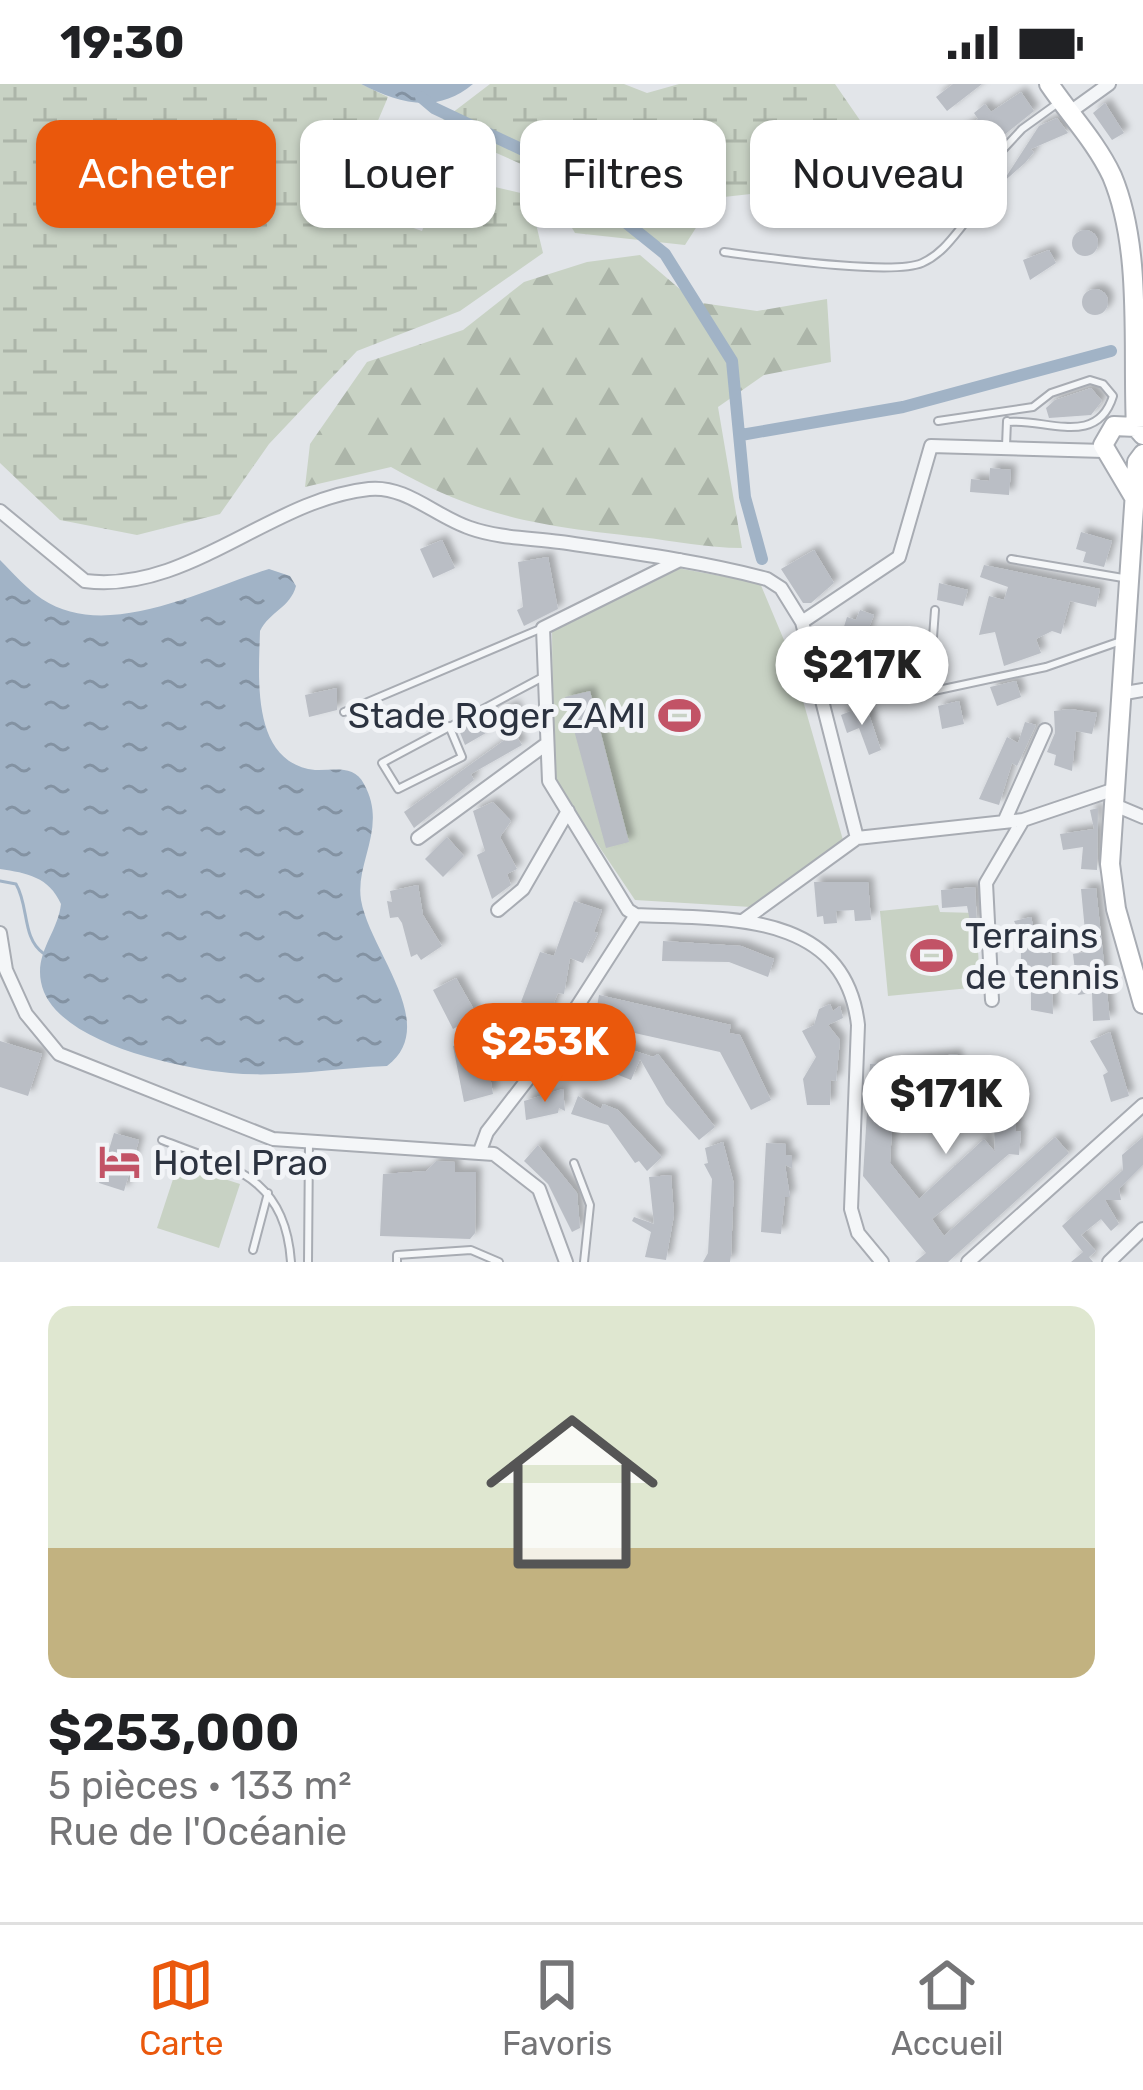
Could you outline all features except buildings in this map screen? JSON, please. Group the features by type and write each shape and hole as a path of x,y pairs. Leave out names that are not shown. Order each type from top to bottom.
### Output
{"main road":[{"path":"1049,84 1113,179 1137,262 1133,382 1108,448"},
{"path":"1108,448 1121,424 1139,431 1133,382"},
{"path":"1108,448 1140,458 1133,579 1134,692 1110,864 1116,909 1143,1004"},
{"path":"1108,448 1136,500"}],"street":[{"path":"1065,107 1109,84"},
{"path":"802,622 899,557 926,449 1108,448"},
{"path":"0,511 85,581 101,583 172,567 335,496 372,488 396,491 466,527 498,536 680,560 766,579 781,588 802,622 857,838"},
{"path":"680,560 543,628 549,781 624,905 636,915 744,920 815,945 840,966 854,995 858,1025 851,1209 858,1233 882,1262"},
{"path":"1004,822 1045,730"},
{"path":"418,838 545,745"},
{"path":"744,920 857,838 1023,820 1118,797 1143,817"},
{"path":"499,910 523,889 568,811"},
{"path":"992,1000 986,883 1023,820"},
{"path":"480,1150 487,1132 559,1034 636,915"},
{"path":"0,934 6,970 26,1014 59,1054 273,1139 480,1150 507,1161 539,1189 566,1262"},
{"path":"968,1262 1143,1105"},
{"path":"1108,1262 1143,1229"}],"lane":[{"path":"724,252 878,269 920,265 946,247 970,216 980,198 981,173 1022,129 1065,107"},
{"path":"938,422 1033,407 1051,393 1090,380 1103,384 1113,396 1104,414 1085,427 1007,422"},
{"path":"1006,446 1007,412"},
{"path":"1011,559 1133,579"},
{"path":"935,610 929,692 1046,668 1132,642"},
{"path":"344,712 543,628"},
{"path":"449,726 462,757 398,789 380,765 449,726 543,676"},
{"path":"498,1030 517,1009 559,1034"},
{"path":"506,1064 538,1021"},
{"path":"162,1140 238,1169 268,1193 288,1222 291,1262"},
{"path":"308,1262 309,1143"},
{"path":"574,1163 590,1205 584,1262"},
{"path":"253,1250 268,1193"},
{"path":"397,1262 398,1255 471,1250 499,1262"}],"green space":[{"path":"0,84 361,84 388,97 378,120 300,120 300,228 496,228 496,187 520,193 520,228 537,228 543,253 460,311 357,351 269,444 220,514 137,535 60,520 0,463"},
{"path":"490,84 624,84 647,93 679,84 835,84 860,120 750,120 750,194 726,197 726,120 520,120 520,164 496,153 496,120 443,120"},
{"path":"572,228 696,228 685,245 575,233"},
{"path":"640,255 695,302 757,311 827,299 831,362 764,375 718,407 742,548 572,529 512,517 454,498 391,467 305,487 310,444 367,362 463,330 524,282 587,262"},
{"name":"Stade Roger ZAMI","path":"666,566 760,583 789,652 843,840 751,907 635,900 553,778 552,625"},
{"name":"Terrains de tennis","path":"938,905 940,912 976,913 980,987 888,996 880,911"},
{"path":"178,1164 240,1184 219,1248 157,1228"}],"water":[{"path":"361,84 473,84 446,99 418,103"},
{"path":"0,560 42,599 67,611 95,615 155,608 269,569 290,576 296,586 293,593 260,631 263,715 279,752 294,764 355,774 371,800 372,830 361,900 398,987 407,1030 402,1049 387,1066 249,1074 180,1065 92,1036 50,1003 40,971 61,904 44,882 0,869"}],"waterway":[{"path":"421,97 434,108 553,164 665,254 732,361 745,497 762,559"},
{"path":"741,435 903,407 1111,351"},
{"path":"0,881 16,884 32,939 43,953"}],"place":[{"name":"Stade Roger ZAMI","path":"680,715"},
{"name":"Terrains de tennis","path":"931,956"},
{"name":"Hotel Prao","path":"119,1162"}]}
